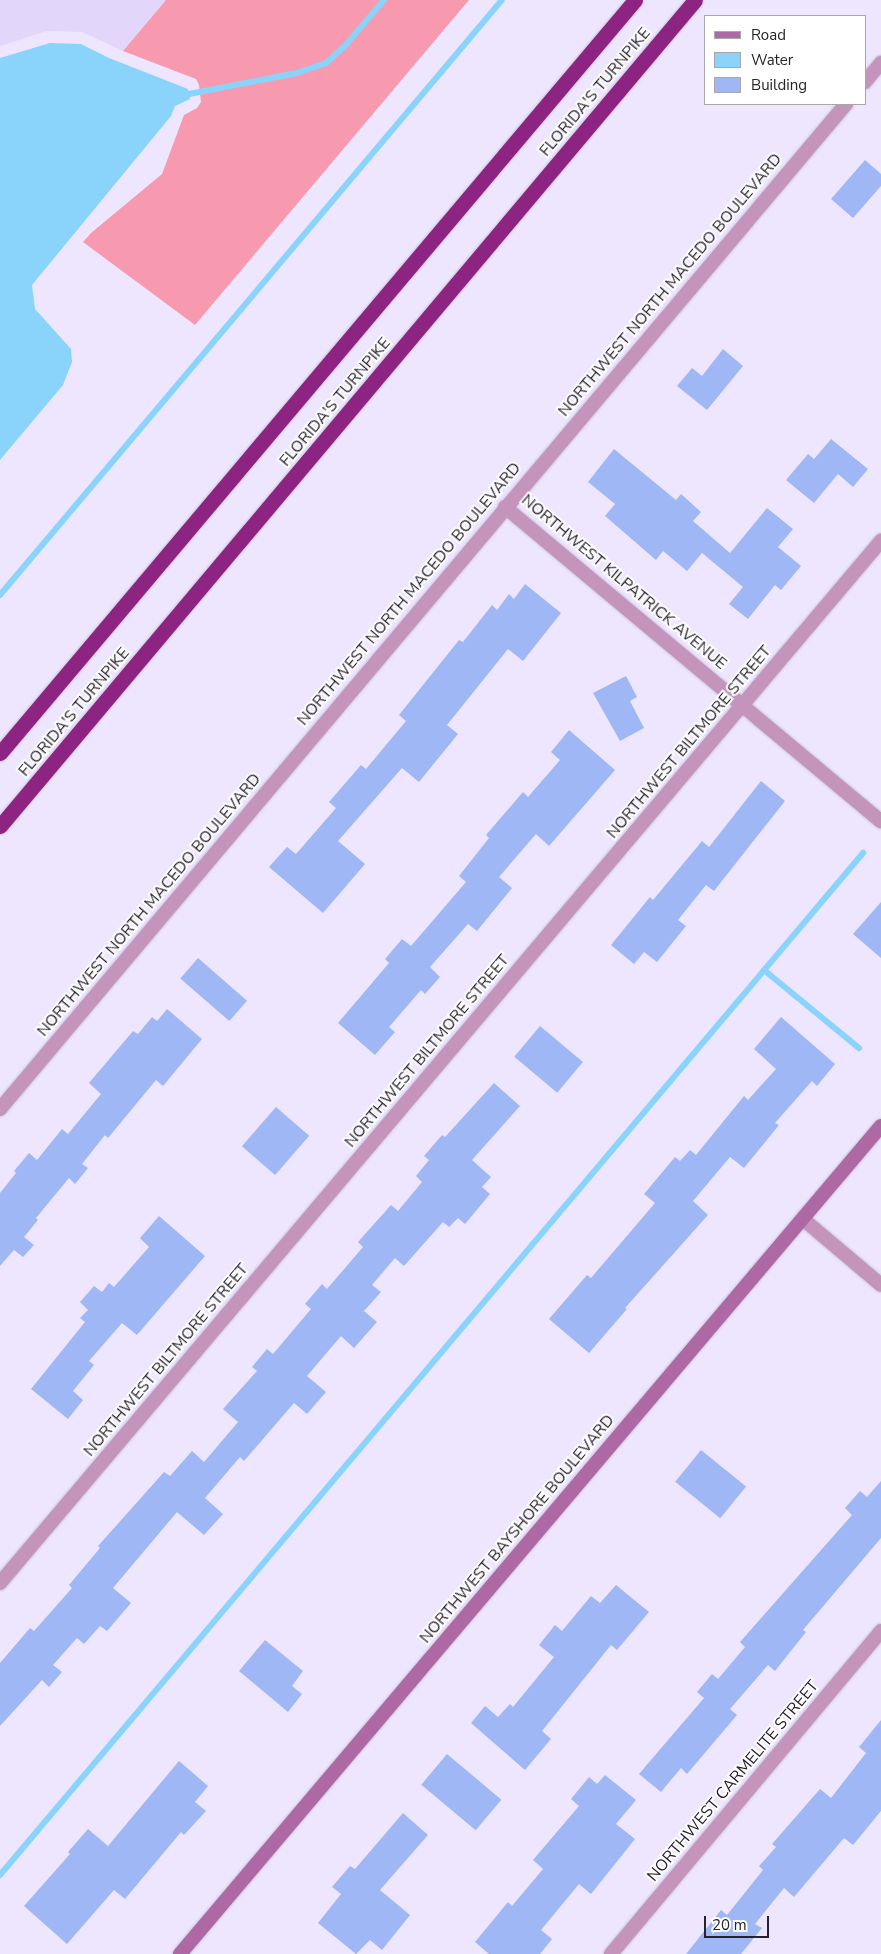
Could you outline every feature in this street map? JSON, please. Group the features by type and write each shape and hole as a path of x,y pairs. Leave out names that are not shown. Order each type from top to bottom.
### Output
{"highway":[{"name":"FLORIDA'S TURNPIKE","path":"0,753 635,0"},
{"name":"FLORIDA'S TURNPIKE","path":"0,826 695,0"}],"main road":[{"name":"NORTHWEST BAYSHORE BOULEVARD","path":"180,1954 881,1126"}],"street":[{"path":"866,81 881,63"},
{"name":"NORTHWEST NORTH MACEDO BOULEVARD","path":"0,1109 845,105"},
{"name":"NORTHWEST KILPATRICK AVENUE","path":"505,507 744,704 881,821"},
{"name":"NORTHWEST BILTMORE STREET","path":"0,1583 881,541"},
{"path":"803,1219 881,1285"},
{"name":"NORTHWEST CARMELITE STREET","path":"611,1954 881,1631"}],"shaded area":[{"path":"0,0 166,0 123,51 82,32 47,31 0,46"},
{"path":"166,0 469,0 195,325 83,242 91,233 162,174 184,115 197,108 201,102 199,85 196,79 123,51"}],"water":[{"path":"50,43 81,44 109,58 188,89 190,99 175,106 171,116 32,285 35,309 71,349 72,362 63,385 0,460 0,58"}],"building":[{"path":"865,160 881,174 881,186 853,218 831,199"},
{"path":"723,349 743,366 707,410 677,386 692,368 702,376"},
{"path":"831,439 868,469 853,487 838,474 814,503 786,480 808,454 814,459"},
{"path":"614,449 676,500 681,494 701,512 693,521 730,553 767,508 793,529 778,547 801,566 781,590 775,585 748,619 729,604 743,587 702,553 687,571 663,551 656,560 605,516 615,504 588,482"},
{"path":"525,584 561,613 523,661 508,649 447,725 458,734 419,782 402,768 338,841 365,864 323,913 269,867 287,847 296,854 336,808 329,802 361,765 366,769 406,721 399,715 459,640 463,642 492,605 497,610 509,594 514,599"},
{"path":"626,676 637,697 630,701 644,728 620,741 593,693"},
{"path":"569,730 615,770 549,846 536,834 499,877 512,888 477,931 468,924 430,967 440,977 425,994 421,990 389,1027 395,1032 375,1055 338,1023 389,963 385,959 402,939 411,946 466,882 459,876 489,838 486,835 523,792 528,797 560,760 551,752"},
{"path":"761,781 785,801 714,891 706,885 678,920 686,926 657,962 644,952 634,964 611,945 650,897 653,900 702,841 709,847"},
{"path":"881,902 881,958 853,934"},
{"path":"198,958 247,1001 229,1021 180,978"},
{"path":"167,1009 202,1039 163,1086 156,1080 108,1138 105,1135 82,1164 88,1168 75,1184 69,1178 36,1218 38,1220 24,1237 34,1245 23,1257 14,1250 0,1266 0,1193 16,1173 14,1171 29,1153 37,1160 62,1129 68,1134 101,1094 89,1083 133,1031 138,1034 152,1017 157,1021"},
{"path":"781,1017 835,1064 817,1086 812,1081 775,1123 779,1125 744,1168 730,1157 693,1201 708,1215 625,1308 627,1309 589,1353 549,1319 587,1275 591,1278 655,1203 644,1194 675,1157 680,1161 690,1150 696,1155 744,1096 748,1100 776,1069 754,1049"},
{"path":"540,1026 583,1062 557,1093 514,1057"},
{"path":"494,1083 520,1106 472,1160 491,1177 482,1187 490,1194 465,1224 458,1218 449,1227 443,1222 404,1266 395,1258 372,1285 381,1292 364,1311 377,1322 354,1348 341,1336 307,1376 326,1392 307,1414 294,1403 244,1461 240,1457 205,1498 223,1514 204,1535 177,1512 113,1588 131,1603 107,1631 100,1626 84,1644 77,1638 53,1665 62,1672 49,1687 42,1680 0,1726 0,1663 30,1628 34,1631 72,1588 69,1585 100,1548 98,1546 164,1472 170,1476 192,1451 204,1462 238,1422 223,1409 257,1371 252,1367 267,1349 273,1354 311,1309 305,1304 322,1284 327,1289 363,1247 358,1242 391,1205 398,1211 422,1182 416,1176 429,1160 424,1156 442,1135 445,1137"},
{"path":"276,1107 309,1136 275,1175 242,1146"},
{"path":"159,1216 205,1256 137,1335 122,1323 89,1361 94,1365 73,1391 83,1400 68,1419 31,1389 85,1322 80,1318 88,1310 80,1302 94,1286 102,1292 109,1283 114,1287 149,1247 140,1238"},
{"path":"701,1450 746,1487 720,1518 675,1482"},
{"path":"881,1481 881,1538 803,1630 806,1632 775,1671 768,1665 730,1709 737,1715 687,1774 681,1768 661,1792 639,1774 704,1698 697,1692 712,1674 718,1679 745,1647 740,1642 852,1515 845,1508 860,1491 867,1497"},
{"path":"616,1585 649,1612 617,1650 611,1645 542,1731 551,1739 525,1770 471,1723 485,1706 498,1717 510,1704 513,1707 554,1657 539,1645 555,1625 562,1631 591,1596 600,1603"},
{"path":"265,1640 303,1671 292,1686 302,1694 288,1712 239,1671"},
{"path":"881,1720 881,1811 853,1845 844,1838 794,1897 784,1888 755,1924 762,1928 741,1954 686,1954 721,1910 727,1915 763,1870 759,1866 776,1847 772,1844 820,1789 831,1798 866,1753 859,1747"},
{"path":"447,1754 501,1800 476,1830 421,1785"},
{"path":"179,1761 208,1786 195,1802 206,1811 184,1835 181,1832 125,1899 114,1890 67,1944 24,1906 70,1854 68,1852 88,1829 108,1846"},
{"path":"605,1775 636,1800 616,1824 635,1839 591,1894 579,1884 541,1930 552,1939 540,1954 489,1954 475,1942 508,1902 512,1906 543,1869 533,1860 579,1806 571,1799 589,1777 597,1784"},
{"path":"403,1813 428,1835 380,1890 410,1915 382,1950 370,1940 356,1954 318,1923 341,1894 332,1887 350,1866 355,1869"}],"waterway":[{"path":"189,94 297,73 326,63 344,47 384,0"},
{"path":"0,595 502,0"},
{"path":"0,1875 863,853"},
{"path":"764,970 859,1048"}]}
